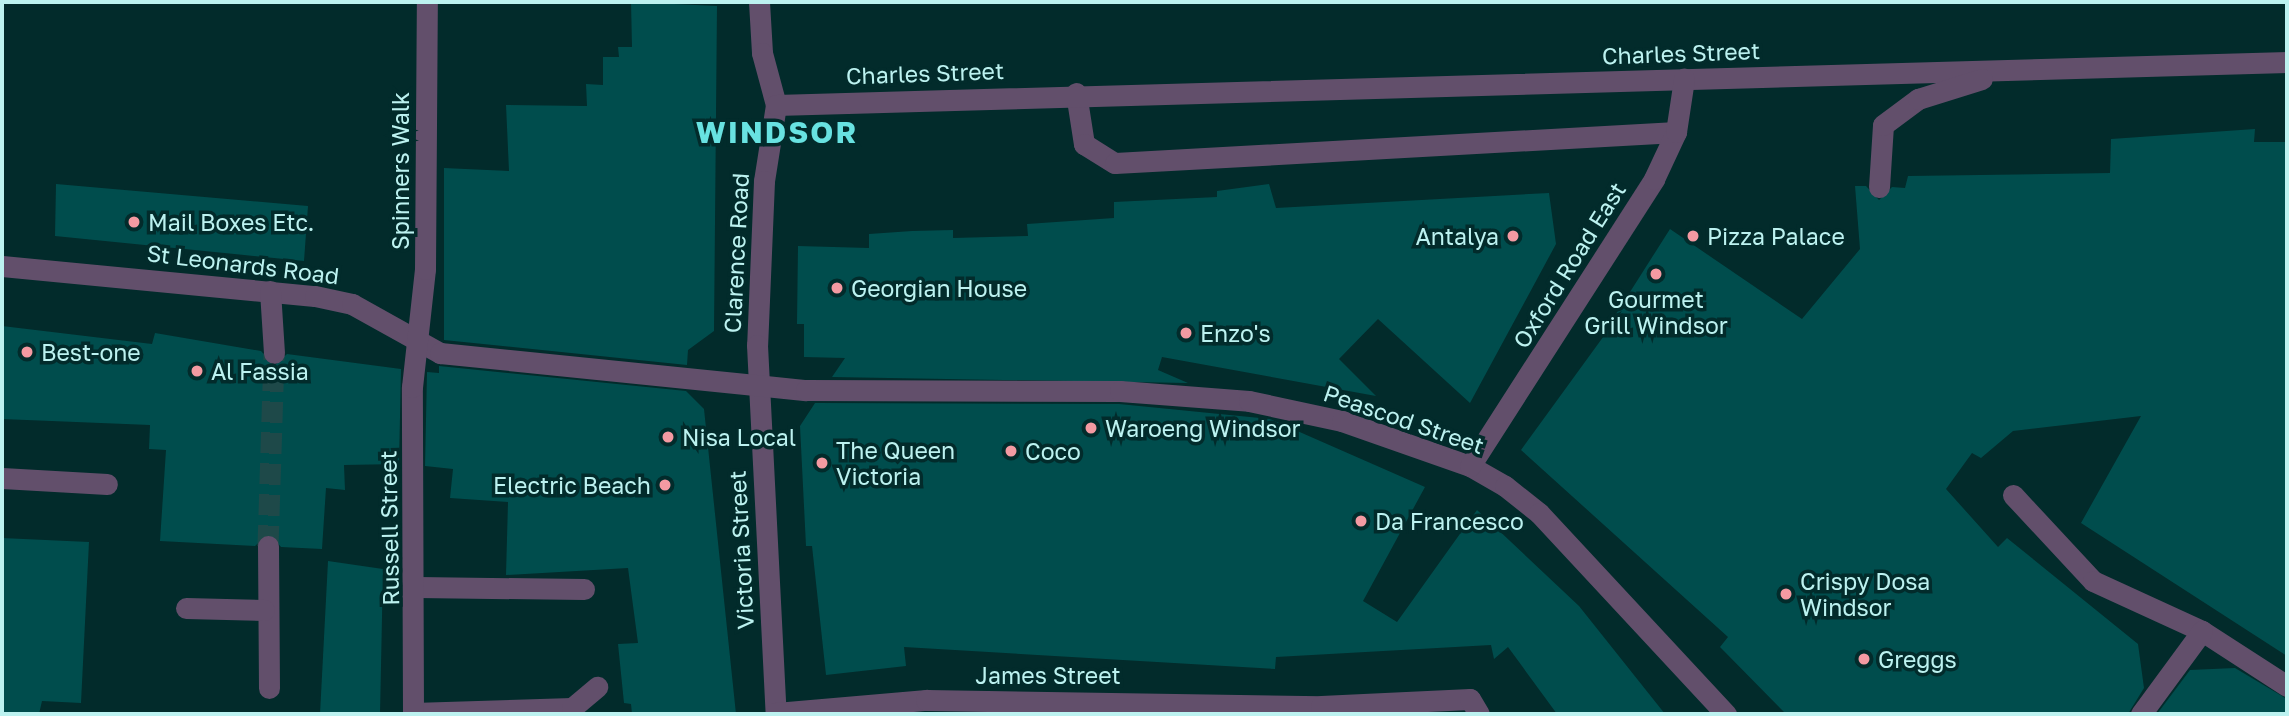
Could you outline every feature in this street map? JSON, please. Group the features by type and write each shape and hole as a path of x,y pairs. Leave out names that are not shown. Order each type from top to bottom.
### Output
{"street":[{"name":"Spinners Walk","path":"419,341 427,2"},
{"name":"Clarence Road","path":"758,383 764,181 776,105 762,53 759,2"},
{"name":"Charles Street","path":"776,105 1076,93 2004,72 2287,62"},
{"path":"1879,187 1882,125 1918,99 2004,72"},
{"name":"Oxford Road East","path":"1470,466 1654,180 1676,132 1684,79"},
{"path":"1076,93 1084,144 1115,163 1676,132"},
{"name":"St Leonards Road","path":"2,266 270,290 352,304 440,352 758,383"},
{"path":"270,290 274,353"},
{"name":"Russell Street","path":"413,714 417,587 412,387 419,341"},
{"name":"Peascod Street","path":"758,383 806,390 1120,391 1249,401 1342,421 1470,466 1539,513 1726,714"},
{"name":"Victoria Street","path":"758,383 776,713"},
{"path":"2,478 107,484"},
{"path":"2013,495 2093,580 2202,631 2287,686"},
{"path":"268,546 264,610 269,688"},
{"path":"417,587 584,589"},
{"path":"186,608 264,610"},
{"path":"2141,714 2202,631"},
{"path":"413,714 572,708 597,687"},
{"name":"James Street","path":"776,713 926,700 1394,708 1471,699 1479,714"}],"building":[{"path":"631,2 717,6 714,331 688,350 687,365 444,340 444,168 509,171 506,105 587,106 586,84 603,85 603,57 619,57 618,47 632,47"},
{"path":"2255,129 2254,142 2287,142 2287,656 2081,523 2141,416 2013,431 1981,458 1972,453 1946,489 1998,547 2007,538 2138,644 2144,688 2128,714 1786,714 1720,647 1728,637 1521,450 1622,311 1616,314 1670,229 1802,319 1860,249 1855,186 1866,186 1879,200 1892,187 1905,188 1908,176 2110,173 2111,139"},
{"path":"56,184 308,206 304,261 55,236"},
{"path":"1269,184 1276,208 1549,193 1556,244 1470,403 1378,319 1339,359 1376,396 1162,357 1158,370 1188,383 832,377 845,358 804,357 804,324 797,324 798,246 869,248 869,234 912,231 953,230 953,238 1028,236 1027,224 1114,218 1114,202 1217,197 1217,191"},
{"path":"2,326 152,344 155,333 261,351 274,366 287,354 401,369 399,464 344,465 345,490 326,488 322,549 281,547 269,533 255,546 160,541 166,450 149,449 150,425 2,419"},
{"path":"439,366 686,391 704,409 736,714 632,714 631,704 624,703 618,644 638,643 628,568 506,575 508,502 450,498 453,469 425,466 427,372 439,373"},
{"path":"815,403 1119,404 1270,419 1425,487 1363,601 1397,622 1477,510 1579,606 1665,714 1557,714 1508,647 1494,659 1491,645 1276,657 1275,669 904,647 906,666 826,675 812,546 806,546 800,426"},
{"path":"2,538 89,542 81,703 42,701 39,714 2,714"},
{"path":"328,561 383,569 380,714 320,714"},
{"path":"2235,668 2287,699 2287,714 2157,714 2190,670"}],"tunnel":[{"path":"268,546 274,353"}],"place":[{"name":"Mail Boxes Etc.","path":"134,222"},
{"name":"Antalya","path":"1513,236"},
{"name":"Pizza Palace","path":"1693,236"},
{"name":"Gourmet Grill Windsor","path":"1656,274"},
{"name":"Georgian House","path":"837,288"},
{"name":"Enzo's","path":"1186,333"},
{"name":"Best-one","path":"27,352"},
{"name":"Al Fassia","path":"197,371"},
{"name":"Waroeng Windsor","path":"1091,428"},
{"name":"Nisa Local","path":"668,437"},
{"name":"Coco","path":"1011,451"},
{"name":"The Queen Victoria","path":"822,463"},
{"name":"Electric Beach","path":"665,485"},
{"name":"Da Francesco","path":"1361,521"},
{"name":"Crispy Dosa Windsor","path":"1786,594"},
{"name":"Greggs","path":"1864,659"}],"district":[{"name":"WINDSOR","path":"777,132"}]}
